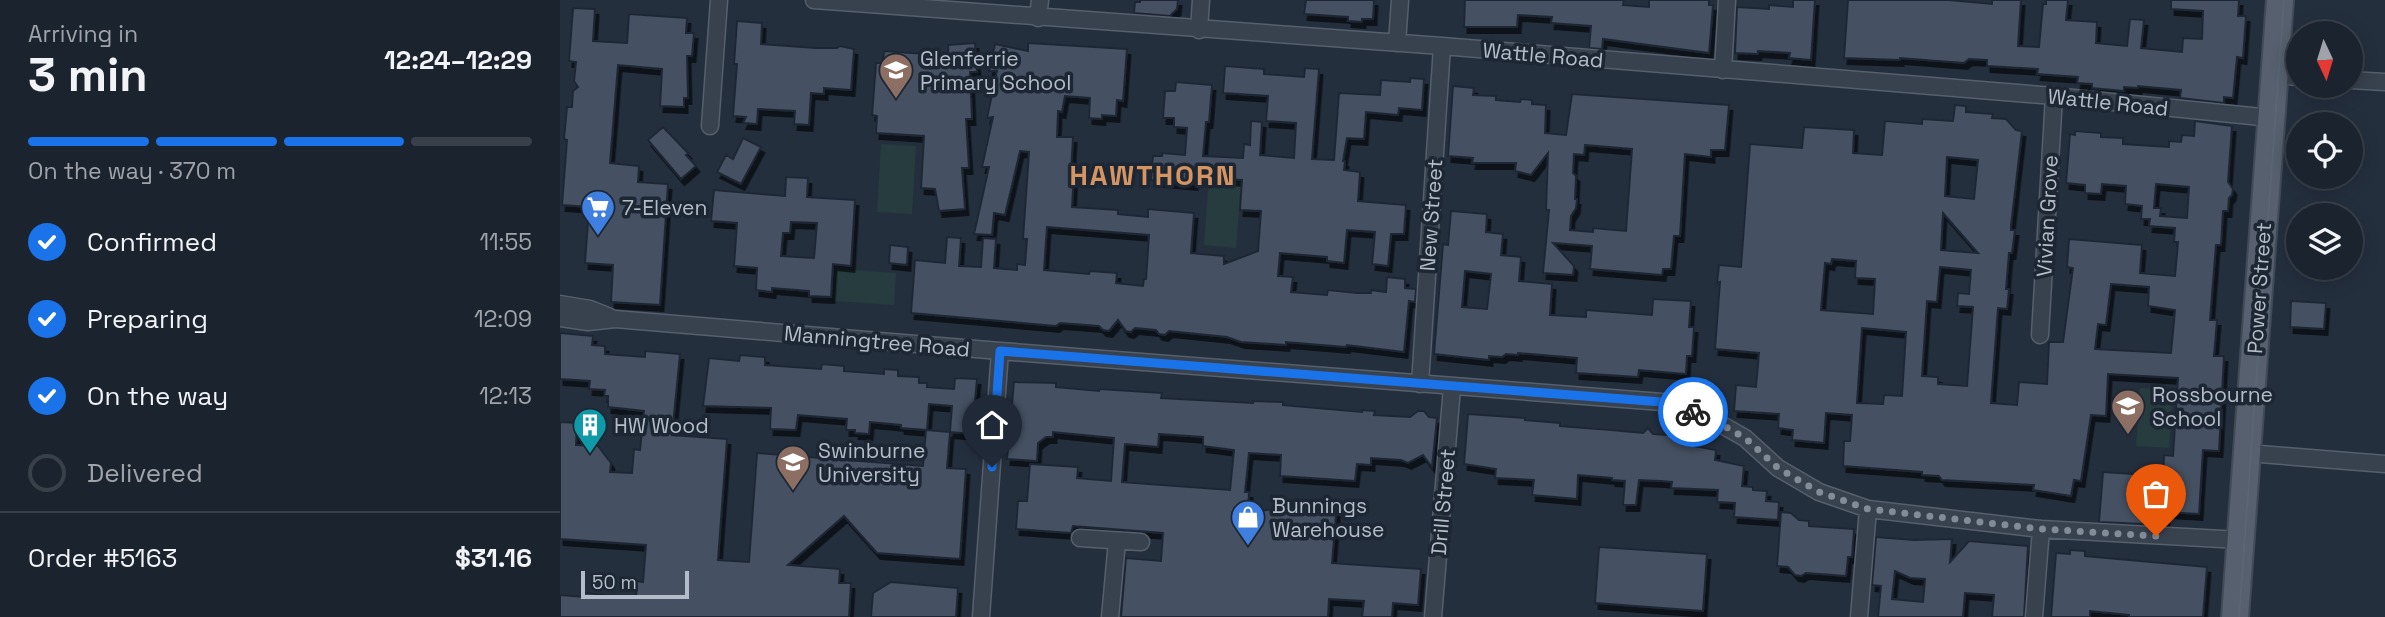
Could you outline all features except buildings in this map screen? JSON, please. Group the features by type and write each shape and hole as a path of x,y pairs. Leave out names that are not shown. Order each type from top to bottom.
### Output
{"main road":[{"name":"Power Street","path":"2235,617 2271,118 2286,76 2280,0"}],"street":[{"path":"710,126 719,0"},
{"name":"Wattle Road","path":"814,0 1442,46 2054,96 2271,118"},
{"path":"1038,18 1040,0"},
{"path":"1199,30 1201,0"},
{"path":"1397,43 1400,0"},
{"path":"1723,70 1727,0"},
{"name":"New Street","path":"1420,384 1442,46"},
{"path":"2363,81 2385,82"},
{"name":"Vivian Grove","path":"2040,335 2054,96"},
{"name":"Manningtree Road","path":"560,304 590,309 615,319"},
{"name":"Manningtree Road","path":"560,318 588,322 615,319 1662,402 1708,417 1745,438 1778,468 1819,492 1868,509 2041,529 2240,540"},
{"path":"981,617 1000,351"},
{"name":"Drill Street","path":"1433,617 1452,387"},
{"path":"2247,453 2385,464"},
{"path":"1859,617 1868,509"},
{"path":"2034,617 2041,529"},
{"path":"1080,538 1141,542"},
{"path":"1110,617 1117,541"}],"green space":[{"path":"881,144 916,146 912,214 877,212"},
{"path":"1209,179 1241,182 1236,248 1204,245"},
{"path":"837,269 896,273 894,305 834,301"},
{"path":"2140,388 2173,390 2169,448 2136,446"}],"tram line":[{"path":"2239,617 2284,0"}],"way so far":[{"path":"1693,412 1708,417 1745,438 1778,468 1819,492 1868,509 2041,529 2156,536"}],"place":[{"name":"Glenferrie Primary School","path":"896,100"},
{"name":"7-Eleven","path":"598,237"},
{"name":"Rossbourne School","path":"2128,436"},
{"name":"HW Wood","path":"590,455"},
{"name":"Swinburne University","path":"793,492"},
{"name":"Bunnings Warehouse","path":"1248,547"}],"district":[{"name":"HAWTHORN","path":"1153,175"}],"route":[{"path":"992,467 1000,351 1662,402 1693,412"}]}
